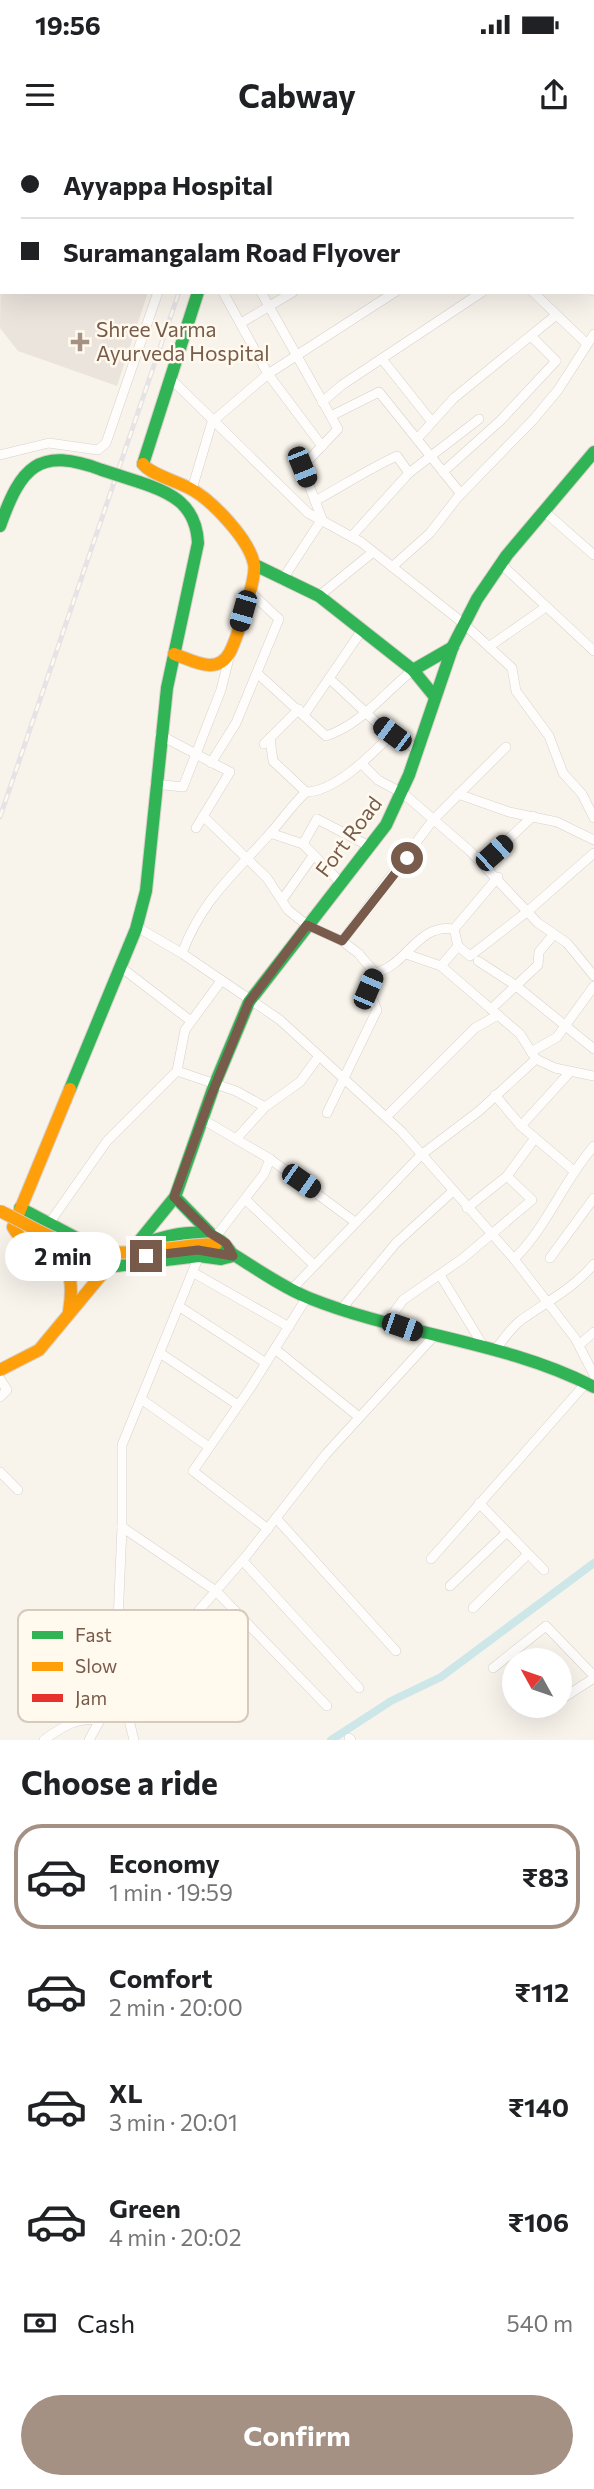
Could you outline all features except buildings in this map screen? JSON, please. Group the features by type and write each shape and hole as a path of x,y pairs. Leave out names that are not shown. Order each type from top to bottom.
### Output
{"street":[{"path":"0,455 49,443 98,450 106,443 157,294"},
{"path":"197,294 142,466 192,489 240,533 255,565 319,596 413,670 435,697"},
{"path":"224,294 268,374 322,446"},
{"path":"262,294 295,357 338,429 302,467 322,519"},
{"path":"242,323 289,294"},
{"path":"192,489 212,422 268,374 392,294"},
{"path":"322,402 479,294"},
{"path":"535,294 587,344"},
{"path":"417,439 454,398 555,316"},
{"path":"392,567 430,533 461,494 534,420 558,390 594,334"},
{"path":"443,471 500,421 556,361 532,337"},
{"path":"382,359 432,422"},
{"path":"170,377 212,422 307,513 352,536 463,623 512,668 516,691 549,736 564,773 582,794 594,818"},
{"path":"331,416 379,392 461,494"},
{"path":"352,536 409,473 480,419"},
{"name":"Fort Road","path":"136,1245 174,1197 214,1086 249,1002 386,825 404,794 453,647 476,600 594,452"},
{"path":"315,501 355,481 368,469 397,456 409,473"},
{"path":"0,526 22,473 40,460 67,457 181,499 195,517 198,543 160,735 145,891 137,927 20,1208 14,1233 50,1251 108,1267 200,1256 221,1259 233,1256"},
{"path":"545,512 594,555"},
{"path":"282,580 322,519"},
{"path":"319,596 373,552"},
{"path":"155,784 183,787 221,691 255,565"},
{"path":"502,565 594,651"},
{"path":"211,763 236,723 279,620 249,591"},
{"path":"490,646 546,607"},
{"path":"306,793 273,761 267,741 302,712 330,679 362,631"},
{"path":"257,673 326,736 344,730 367,714 379,698 413,670 453,647"},
{"path":"174,654 214,667 222,664 229,656"},
{"path":"330,679 367,714 418,750"},
{"path":"182,953 192,927 212,895 306,793 317,792 362,764 392,734"},
{"path":"160,735 230,772 195,828"},
{"path":"342,941 433,820 506,747"},
{"path":"362,764 378,780 404,794 483,863 538,923 590,963 594,976"},
{"path":"458,794 509,812 557,822 594,840"},
{"path":"203,816 248,858 282,900 307,925 342,941 358,953 375,973"},
{"path":"483,863 533,816"},
{"path":"303,844 317,819 369,846"},
{"path":"271,834 303,844 340,881"},
{"path":"454,929 458,946 470,956 528,911 594,853"},
{"path":"282,900 313,856"},
{"path":"454,929 498,877"},
{"path":"137,927 182,953 249,1002 280,1020 386,1117 514,1259 579,1345 592,1378"},
{"path":"375,973 389,970 421,937 443,927 454,929"},
{"path":"386,1117 475,1028 495,1012 516,985 538,965 539,952 554,934"},
{"path":"441,966 458,946"},
{"path":"406,954 441,966 520,1034 534,1056 570,1072 594,1076"},
{"path":"478,961 516,985 594,1049"},
{"path":"122,968 191,1021"},
{"path":"327,1113 377,1010 368,989 375,973"},
{"path":"48,1226 107,1141 177,1071 185,1030 220,981"},
{"path":"291,1290 313,1264 421,1155 525,1072 534,1056 567,1025 594,986"},
{"path":"237,1138 265,1107 300,1082 319,1056"},
{"path":"177,1071 214,1086 236,1091 265,1107"},
{"path":"521,1126 570,1072"},
{"path":"495,1095 521,1126 573,1171"},
{"path":"202,1119 270,1159 355,1222"},
{"path":"467,1208 507,1176 535,1138"},
{"path":"514,1259 530,1243 573,1171 594,1146"},
{"path":"0,1218 68,1250 92,1257 125,1258 214,1241 264,1174 270,1159"},
{"path":"387,1322 403,1300 440,1275 531,1200 507,1176"},
{"path":"343,1307 396,1243 452,1192"},
{"path":"174,1197 214,1241 233,1256 307,1297 434,1336 490,1348 592,1378"},
{"path":"550,1258 594,1198"},
{"path":"246,1200 313,1264"},
{"path":"20,1208 48,1226 98,1246 136,1245 166,1237 214,1241"},
{"path":"0,1211 70,1244 93,1251 125,1252 214,1241"},
{"path":"50,1251 69,1272 72,1284 69,1312"},
{"path":"118,1610 122,1445 200,1256"},
{"path":"490,1348 594,1264"},
{"path":"0,1370 39,1350 108,1267"},
{"path":"194,1273 289,1327"},
{"path":"440,1275 490,1348"},
{"path":"268,1529 192,1471 266,1363 307,1297"},
{"path":"180,1307 266,1363"},
{"path":"579,1345 594,1332"},
{"path":"199,1610 243,1561 359,1417 434,1336"},
{"path":"275,1349 359,1417"},
{"path":"160,1353 238,1405"},
{"path":"0,1378 7,1390 0,1397"},
{"path":"431,1559 592,1378"},
{"path":"141,1399 209,1447"},
{"path":"0,1472 18,1490"},
{"path":"479,1503 544,1570"},
{"path":"276,1518 396,1651"},
{"path":"122,1527 216,1591 234,1610"},
{"path":"450,1586 507,1532"},
{"path":"472,1608 528,1554"},
{"path":"243,1561 359,1688"},
{"path":"248,1624 327,1706"},
{"path":"523,1648 546,1626 567,1648"},
{"path":"572,1654 594,1677 572,1692"},
{"path":"493,1668 502,1663"},
{"path":"44,1740 63,1726 74,1722"},
{"path":"89,1740 99,1722"},
{"path":"129,1722 134,1740"}],"shaded area":[{"path":"0,294 147,294 117,386 18,351 0,328"}],"waterway":[{"path":"331,1740 391,1701 441,1677 594,1563"}],"railway":[{"path":"0,817 178,294"}],"traffic: fast":[{"path":"143,464 197,294"},
{"path":"136,1245 175,1197 214,1086 249,1002 386,825 409,775 453,646 477,599 507,555 594,452"},
{"path":"0,526 16,489 35,467 62,460 102,470"},
{"path":"102,470 139,482"},
{"path":"70,1089 136,929 146,891 167,688 198,543 193,519 180,502 139,482"},
{"path":"255,565 319,596 413,670 435,697"},
{"path":"413,670 453,647"},
{"path":"175,1197 210,1233"},
{"path":"20,1208 84,1242"},
{"path":"52,1251 108,1267 199,1256 221,1259 233,1256 224,1244 203,1233 177,1235 137,1245"},
{"path":"216,1244 273,1280 309,1298 344,1311 525,1359 594,1387"}],"traffic: slow":[{"path":"143,464 208,501 237,532 254,564 246,608 225,659 219,663 205,665 174,654"},
{"path":"69,1312 71,1289 68,1273 62,1263 22,1239 13,1227 70,1089"},
{"path":"0,1211 55,1239 90,1250 122,1253 216,1244"},
{"path":"0,1370 39,1350 108,1267"}],"place":[{"name":"Shree Varma Ayurveda Hospital","path":"80,342"}],"route":[{"path":"146,1256 215,1250 233,1256 226,1243 210,1233 174,1197 236,1031 249,1002 307,925 342,941 407,858"}]}
